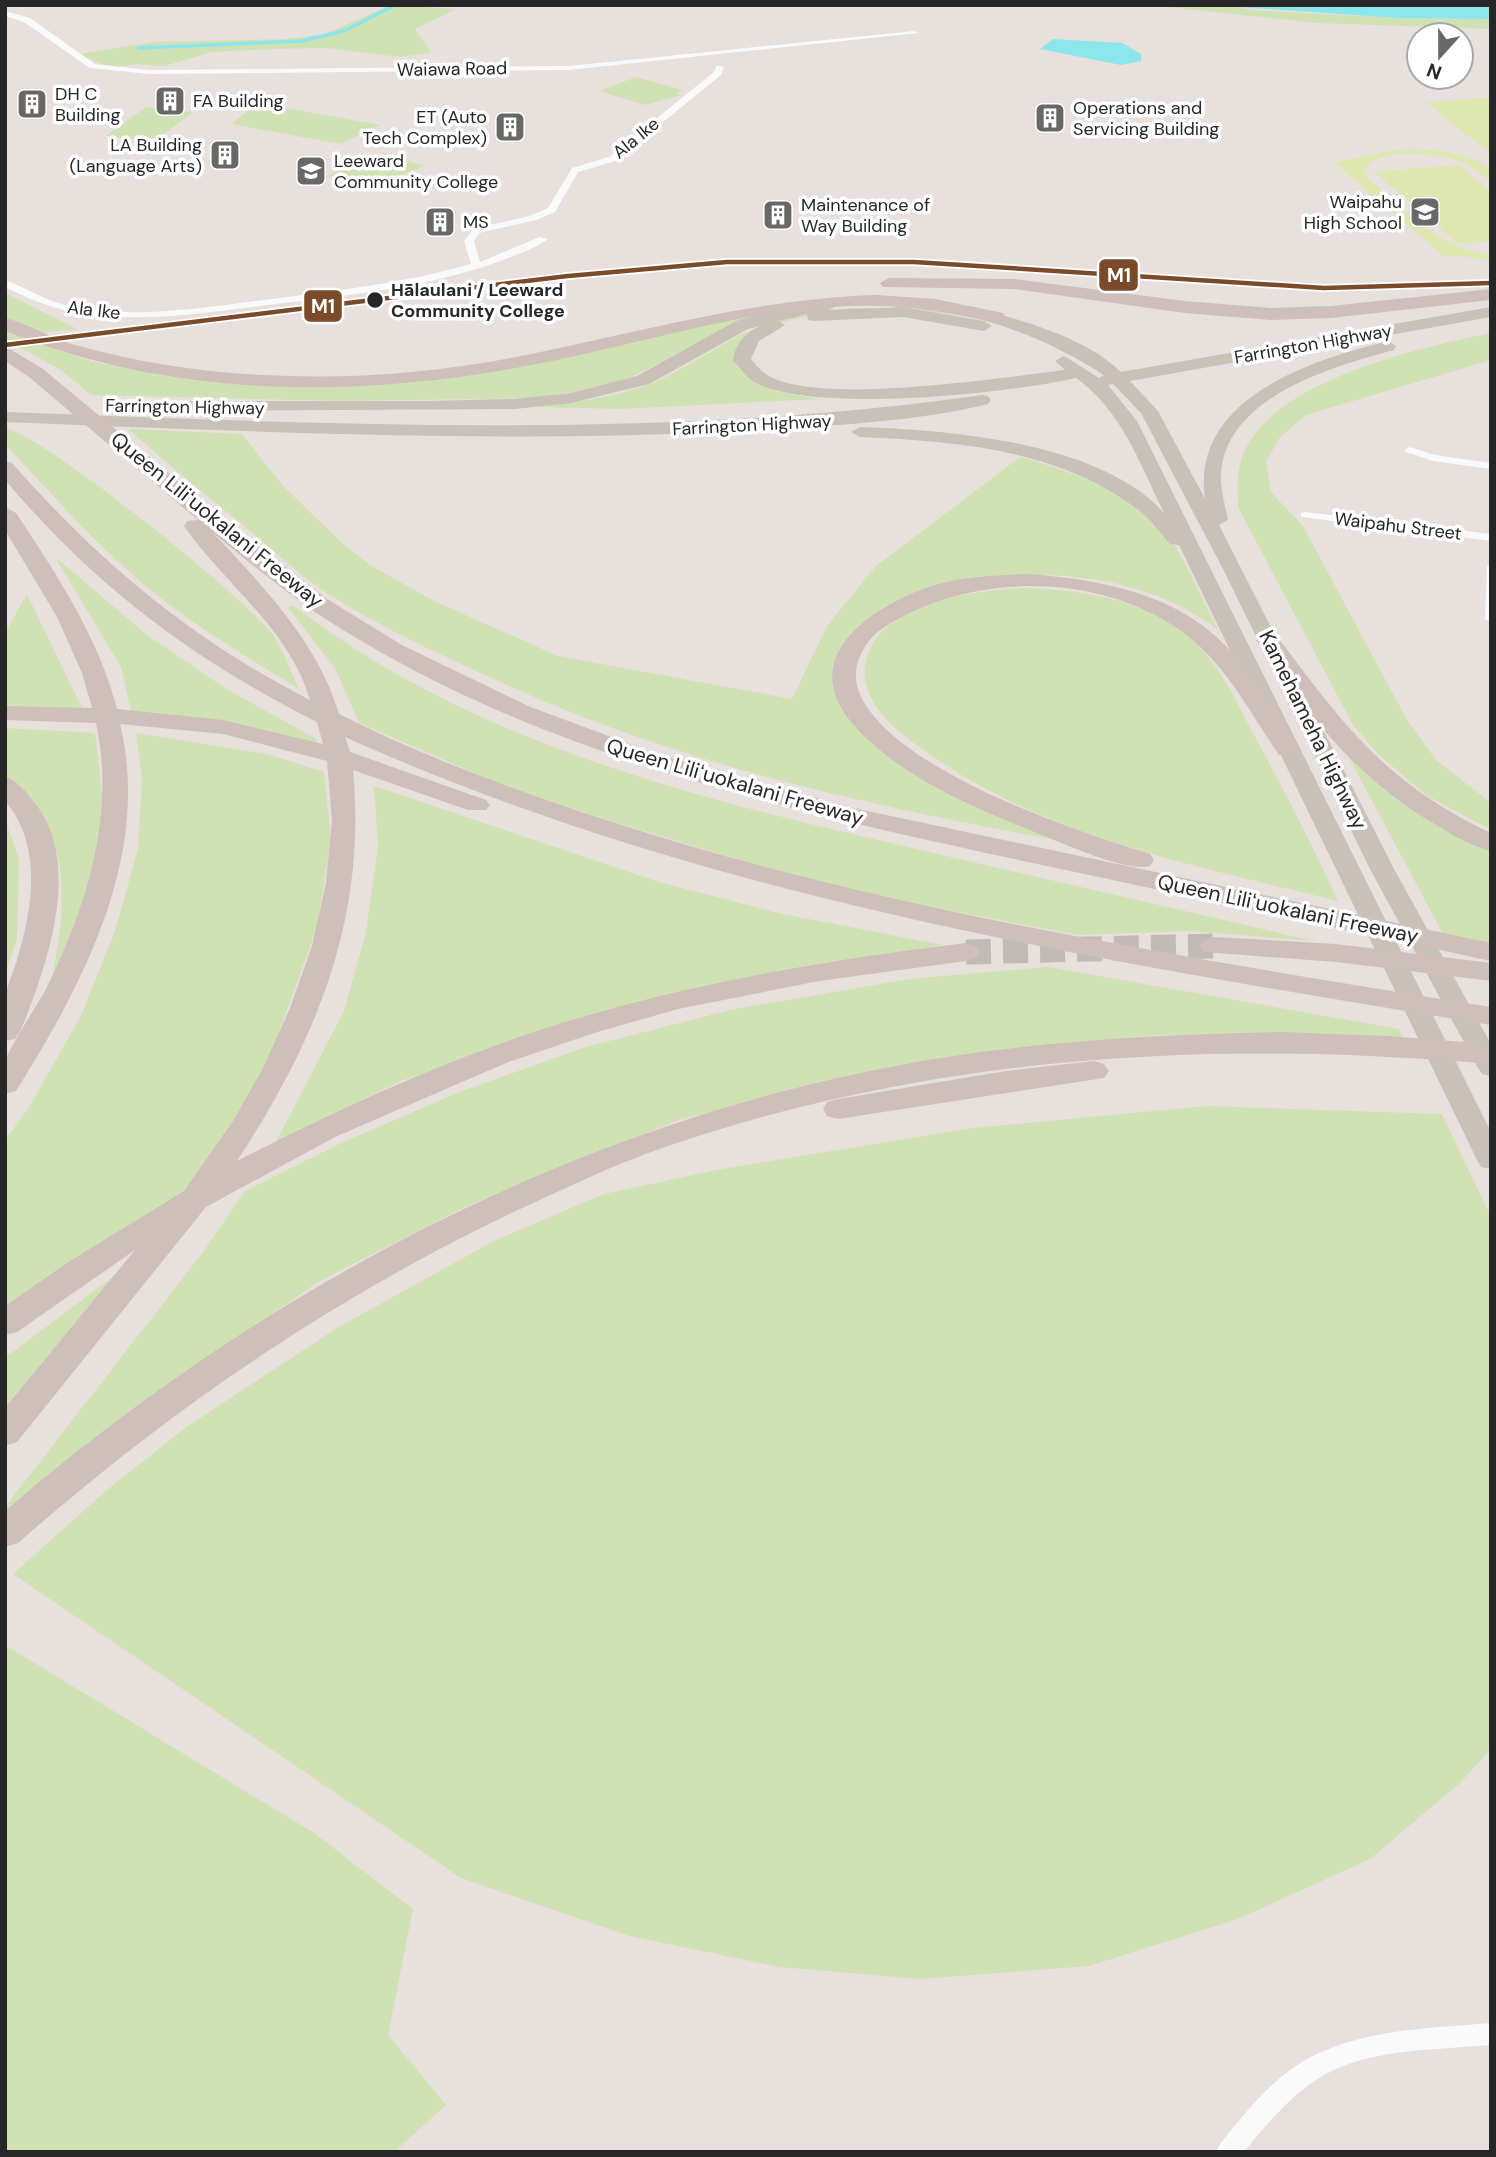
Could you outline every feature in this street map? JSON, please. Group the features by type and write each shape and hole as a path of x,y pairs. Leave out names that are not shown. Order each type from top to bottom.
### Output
{"highway":[{"path":"545,356 778,296 886,283 939,281 1015,284 1185,307 1271,314 1331,312 1491,294"},
{"path":"5,324 94,358 151,371 212,378 387,378 488,368 775,305 813,300 904,299 996,317"},
{"name":"Queen Liliʻuokalani Freeway","path":"5,352 36,373 185,499 330,612 446,679 507,708 655,764 753,792 865,819 1491,952"},
{"path":"5,1433 211,1178 266,1090 300,1019 334,914 342,871 344,794 336,742 320,692 286,632 239,573 192,524 36,373"},
{"path":"5,467 78,549 172,626 301,705 421,764 538,807 734,867 845,896 1118,953"},
{"path":"5,513 52,584 97,687 110,730 115,795 106,864 98,898 61,991 5,1084"},
{"path":"5,543 61,621 97,687"},
{"path":"1288,750 1232,670 1203,636 1149,605 1087,587 1005,581 936,593 904,605 879,619 857,641 846,664 846,690 877,732 917,762 999,809 1129,857 1428,939"},
{"path":"1268,640 1343,738 1382,776 1435,815 1491,843"},
{"path":"5,713 156,718 255,734 642,856 775,893 871,914 1491,1016"},
{"path":"5,785 34,825 45,880 44,910 35,948 5,1032"},
{"path":"1214,946 1336,953 1491,972"},
{"path":"5,1324 117,1246 319,1131 457,1071 522,1047 672,1002 872,963 966,952"},
{"path":"5,1533 137,1421 269,1329 418,1244 550,1183 657,1139 721,1120 901,1076 974,1064 1128,1048 1206,1044 1365,1045 1491,1055"},
{"path":"550,1183 663,1146 740,1126 1078,1072 1257,1062 1376,1064 1491,1074"}],"main road":[{"name":"Farrington Highway","path":"5,401 561,416 731,414 909,400 1491,301"},
{"path":"177,406 427,406 550,401 596,393 643,380 743,325 799,310 841,304 896,303 943,307 996,317"},
{"path":"1072,374 956,387 827,395 771,385 750,373 742,360 744,346 769,328 818,315 880,311 965,321 1015,337 1056,356 1111,399 1128,421 1222,606"},
{"name":"Farrington Highway","path":"5,417 543,432 733,428 894,414 1491,312"},
{"name":"Kamehameha Highway","path":"996,317 1038,332 1080,352 1135,394 1163,434 1382,869 1491,1068"},
{"path":"1233,569 1214,510 1211,473 1221,439 1244,411 1278,385 1325,364 1491,320"},
{"path":"543,432 898,433 956,437 1030,452 1093,475 1145,506 1168,527 1222,606"},
{"name":"Kamehameha Highway","path":"1222,606 1288,750 1491,1160"}],"street":[{"name":"Waiawa Road","path":"5,13 27,20 93,66 149,72 569,68 914,33"},
{"name":"Ala Ike","path":"477,267 469,241 476,231 544,215 552,210 575,170 612,159 718,73 713,66"},
{"name":"Ala Ike","path":"5,284 48,304 77,311 164,314 401,286 477,267 543,239"},
{"path":"1410,450 1433,458 1491,466"},
{"name":"Waipahu Street","path":"1305,515 1491,538"},
{"path":"1491,569 1491,619"},
{"path":"1228,2152 1269,2104 1301,2076 1351,2052 1419,2041 1491,2034"}],"green space":[{"path":"391,5 456,9 415,29 431,53 400,57 326,48 273,49 212,52 164,66 136,64 110,68 80,54 154,42 288,39 325,34"},
{"path":"1150,5 1235,6 1249,10 1398,18 1491,19 1491,29 1475,28 1475,21 1405,21 1405,26 1317,23"},
{"path":"636,77 683,90 676,93 681,95 646,105 599,91"},
{"path":"1483,98 1491,98 1491,154 1426,102"},
{"path":"263,104 380,125 341,144 231,124 256,105"},
{"path":"146,107 193,112 155,141 106,136"},
{"path":"1412,149 1473,159 1491,169 1491,182 1464,163 1412,154 1397,154 1372,161 1364,169 1366,177 1424,226 1455,244 1491,255 1491,261 1460,256 1445,257 1333,162"},
{"path":"383,153 424,166 369,188 328,175"},
{"path":"1458,165 1491,191 1491,241 1459,244 1375,172"},
{"path":"5,293 77,329 30,334 5,322"},
{"path":"857,308 922,309 971,317 916,311 832,312 778,324 752,334 748,377 779,392 818,399 621,409 531,407 626,392 668,376 752,329 811,313"},
{"path":"747,317 630,378 592,389 539,398 341,401 91,395 61,370 5,339 5,332 94,362 178,378 386,381"},
{"path":"1491,333 1491,360 1306,415 1280,437 1266,462 1271,492 1303,526 1407,720 1436,760 1491,803 1491,830 1426,795 1378,754 1353,725 1238,507 1238,488 1239,469 1251,439 1275,414 1307,392 1344,374 1384,360"},
{"path":"5,428 27,437 100,487 226,589 274,636 299,689 184,616 148,588 74,518 5,444"},
{"path":"128,429 242,434 284,487 342,543 370,565 434,601 558,656 792,699 827,626 876,566 1020,457 1081,477 1140,508 1170,539 1218,630 1199,616 1156,595 1109,582 1038,575 977,580 917,592 889,604 862,624 842,650 834,680 840,705 856,727 975,806 1052,839 981,826 770,778 701,758 565,710 498,681 388,628 324,591 295,570"},
{"path":"55,557 147,635 225,688 316,739 316,747 132,715 121,667"},
{"path":"1024,588 1087,594 1130,604 1169,622 1197,644 1217,668 1233,694 1338,901 1173,860 1066,826 1015,804 965,777 893,726 873,702 865,674 867,658 874,642 886,628 902,616 942,600 986,591"},
{"path":"27,594 82,708 5,707 5,633"},
{"path":"293,605 364,655 440,697 519,733 601,764 684,791 769,814 1315,941 1188,931 1078,935 899,901 756,865 617,823 502,785 359,723 335,668 288,608"},
{"path":"5,728 95,733 104,812 89,892 50,991 61,920 60,870 47,824 33,804 5,778"},
{"path":"136,733 267,754 324,772 331,839 317,928 262,1078 189,1191 5,1309 5,1140 28,1109 81,1016 115,931 138,849 142,779"},
{"path":"1347,754 1491,848 1491,945 1443,934"},
{"path":"374,786 659,882 778,913 943,945 727,982 573,1023 401,1081 276,1142 344,1011 366,932 378,847"},
{"path":"5,819 19,859 17,939 5,975"},
{"path":"1048,967 1399,1029 1402,1037 1160,1035 1005,1049 866,1076 681,1119 467,1206 318,1282 89,1443 5,1518 5,1507 203,1252 245,1191 337,1145 459,1092 586,1047 730,1010 909,979"},
{"path":"1207,1106 1442,1114 1491,1217 1491,1749 1460,1783 1370,1859 1238,1919 1089,1966 920,1979 780,1967 629,1936 461,1878 13,1574 108,1489 185,1428 337,1328 494,1241 604,1194 721,1169 973,1128"},
{"path":"130,1264 5,1420 5,1358"},
{"path":"5,1645 314,1833 413,1909 388,2035 446,2105 394,2152 5,2152"}],"water":[{"path":"1210,5 1491,5 1491,19 1398,18"},
{"path":"1053,39 1122,43 1141,54 1141,61 1121,65 1040,49"}],"waterway":[{"path":"139,48 302,41 344,31 395,5"}],"tunnel":[{"path":"966,952 1214,946"}],"transit line":[{"name":"M1","path":"5,345 568,276 727,262 914,262 1324,288 1491,283"}],"place":[{"name":"FA Building","path":"170,101"},
{"name":"DH C Building","path":"32,104"},
{"name":"Operations and Servicing Building","path":"1050,118"},
{"name":"ET (Auto Tech Complex)","path":"510,127"},
{"name":"LA Building (Language Arts)","path":"225,155"},
{"name":"Leeward Community College","path":"311,171"},
{"name":"Waipahu High School","path":"1425,212"},
{"name":"Maintenance of Way Building","path":"778,215"},
{"name":"MS","path":"440,222"},
{"name":"Hālaulani / Leeward Community College","path":"375,300"}]}
